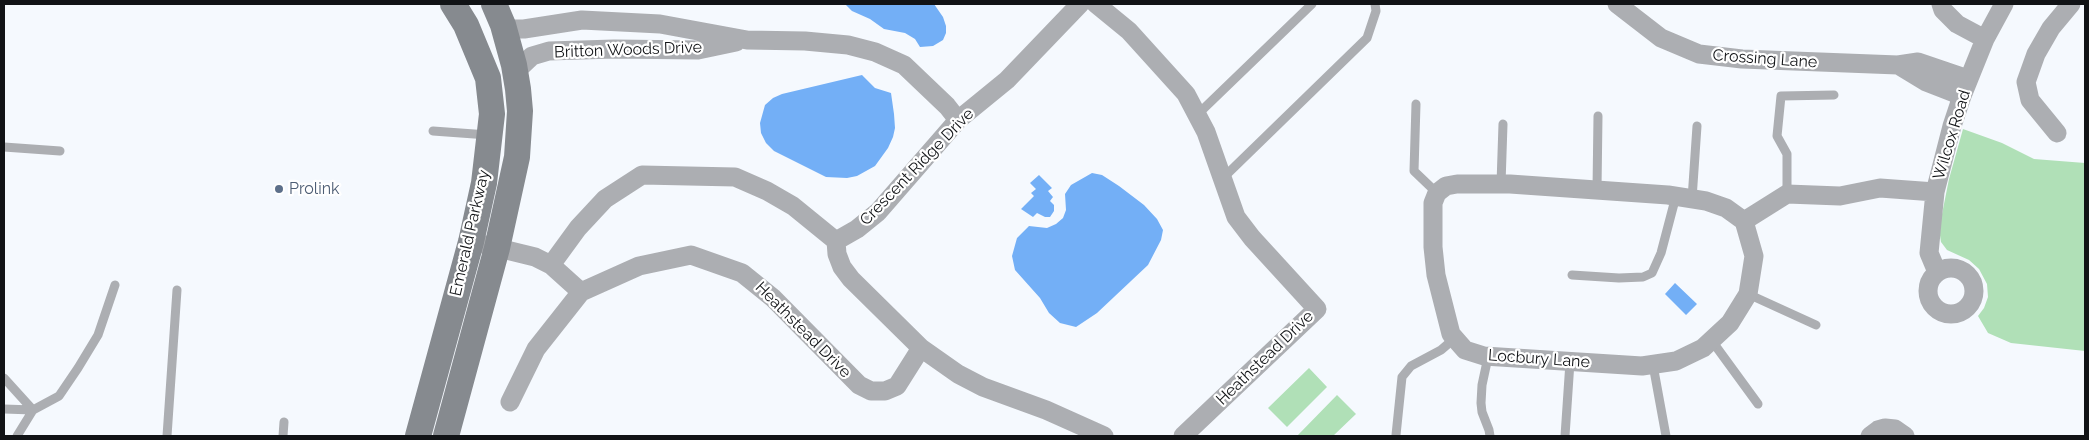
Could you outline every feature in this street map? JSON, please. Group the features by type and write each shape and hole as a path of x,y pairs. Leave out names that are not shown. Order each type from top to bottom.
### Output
{"main road":[{"name":"Emerald Parkway","path":"418,436 484,183 492,114 488,78 466,26 453,4"},
{"name":"Emerald Parkway","path":"446,436 497,248 517,157 520,110 515,72 498,14"}],"street":[{"name":"Crescent Ridge Drive","path":"836,241 857,229 878,212 958,120 1006,80 1080,4"},
{"path":"1096,4 1129,31 1186,94 1206,132 1222,179"},
{"name":"Crossing Lane","path":"1617,4 1661,38 1699,54 1742,59 1898,65 1918,62 1965,88"},
{"path":"1941,4 1943,10 1958,24 1985,39"},
{"name":"Wilcox Road","path":"1937,272 1929,253 1935,192 1952,126 1965,88 1985,39 2004,4"},
{"path":"2057,133 2030,100 2026,82 2036,54 2047,34 2071,4"},
{"path":"2082,4 2085,7"},
{"name":"Britton Woods Drive","path":"498,14 513,29 582,20 660,24 747,40 805,41 848,45 875,52 904,65 947,106 958,120"},
{"name":"Britton Woods Drive","path":"515,72 532,56 549,51 614,49 698,50 747,40"},
{"path":"550,265 578,228 606,199 642,175 735,177 767,191 793,206 836,241 837,254 842,267 851,279 921,348 958,374 975,383 1046,410 1104,436"},
{"name":"Heathstead Drive","path":"1183,436 1317,309 1252,238 1236,217 1222,179"},
{"path":"1438,193 1446,186 1457,184 1501,184 1597,189 1684,198 1726,208 1744,221 1787,194 1840,196 1880,188 1935,192"},
{"name":"Locbury Lane","path":"1438,193 1433,203 1432,225 1436,276 1451,334 1465,350 1488,357 1642,366 1676,361 1703,348 1730,323 1748,294 1754,256 1744,221"},
{"path":"470,242 535,257 550,265 581,292"},
{"name":"Heathstead Drive","path":"510,402 536,349 581,292 639,266 691,255 742,273 753,281 859,385 871,390 885,391 897,386 921,348"},
{"path":"1870,436 1878,430 1886,428 1905,436"}],"lane":[{"path":"1197,115 1312,4"},
{"path":"1222,179 1367,38 1376,11 1375,4"},
{"path":"1787,194 1786,154 1777,136 1781,96 1834,95"},
{"path":"1416,104 1414,171 1438,193"},
{"path":"1597,189 1598,116"},
{"path":"1501,184 1503,124"},
{"path":"1572,275 1619,278 1643,277 1652,273 1684,198 1697,126"},
{"path":"433,131 490,136"},
{"path":"4,148 60,151"},
{"path":"17,436 33,410 59,396 78,368 98,335 115,285"},
{"path":"167,436 177,290"},
{"path":"1748,294 1816,325"},
{"path":"1396,436 1402,377 1411,366 1441,350 1455,338"},
{"path":"1712,340 1758,404"},
{"path":"1488,357 1482,384 1482,412 1490,430 1490,436"},
{"path":"1565,436 1570,362"},
{"path":"1654,364 1666,436"},
{"path":"4,378 33,410"},
{"path":"4,409 33,410"},
{"path":"283,436 284,422"}],"green space":[{"path":"1963,129 2002,143 2034,159 2085,163 2085,351 2011,343 1988,333 1978,316 1984,308 1988,297 1987,284 1979,269 1969,260 1947,250 1941,242 1939,229 1949,179"},
{"path":"1309,368 1327,387 1287,427 1268,408"},
{"path":"1337,395 1356,414 1333,436 1297,436"}],"water":[{"path":"845,4 934,4 943,17 946,33 943,40 933,46 920,47 915,39 905,33 884,29 870,19 852,11"},
{"path":"862,75 875,88 891,93 894,114 895,128 893,137 888,148 875,166 857,176 847,178 826,177 774,151 766,143 761,133 760,123 765,105 773,98 782,94"},
{"path":"1092,173 1102,175 1144,205 1157,219 1163,230 1161,240 1148,265 1097,313 1076,327 1060,323 1049,313 1040,298 1015,270 1012,256 1017,238 1029,226 1047,228 1063,218 1066,210 1065,194 1071,185"},
{"path":"1039,175 1052,188 1048,191 1053,197 1050,201 1054,205 1054,211 1050,217 1037,213 1033,217 1021,209 1034,196 1031,193 1036,189 1030,183"},
{"path":"1675,283 1697,304 1686,315 1665,294"}],"place":[{"name":"Prolink","path":"279,189"}]}
